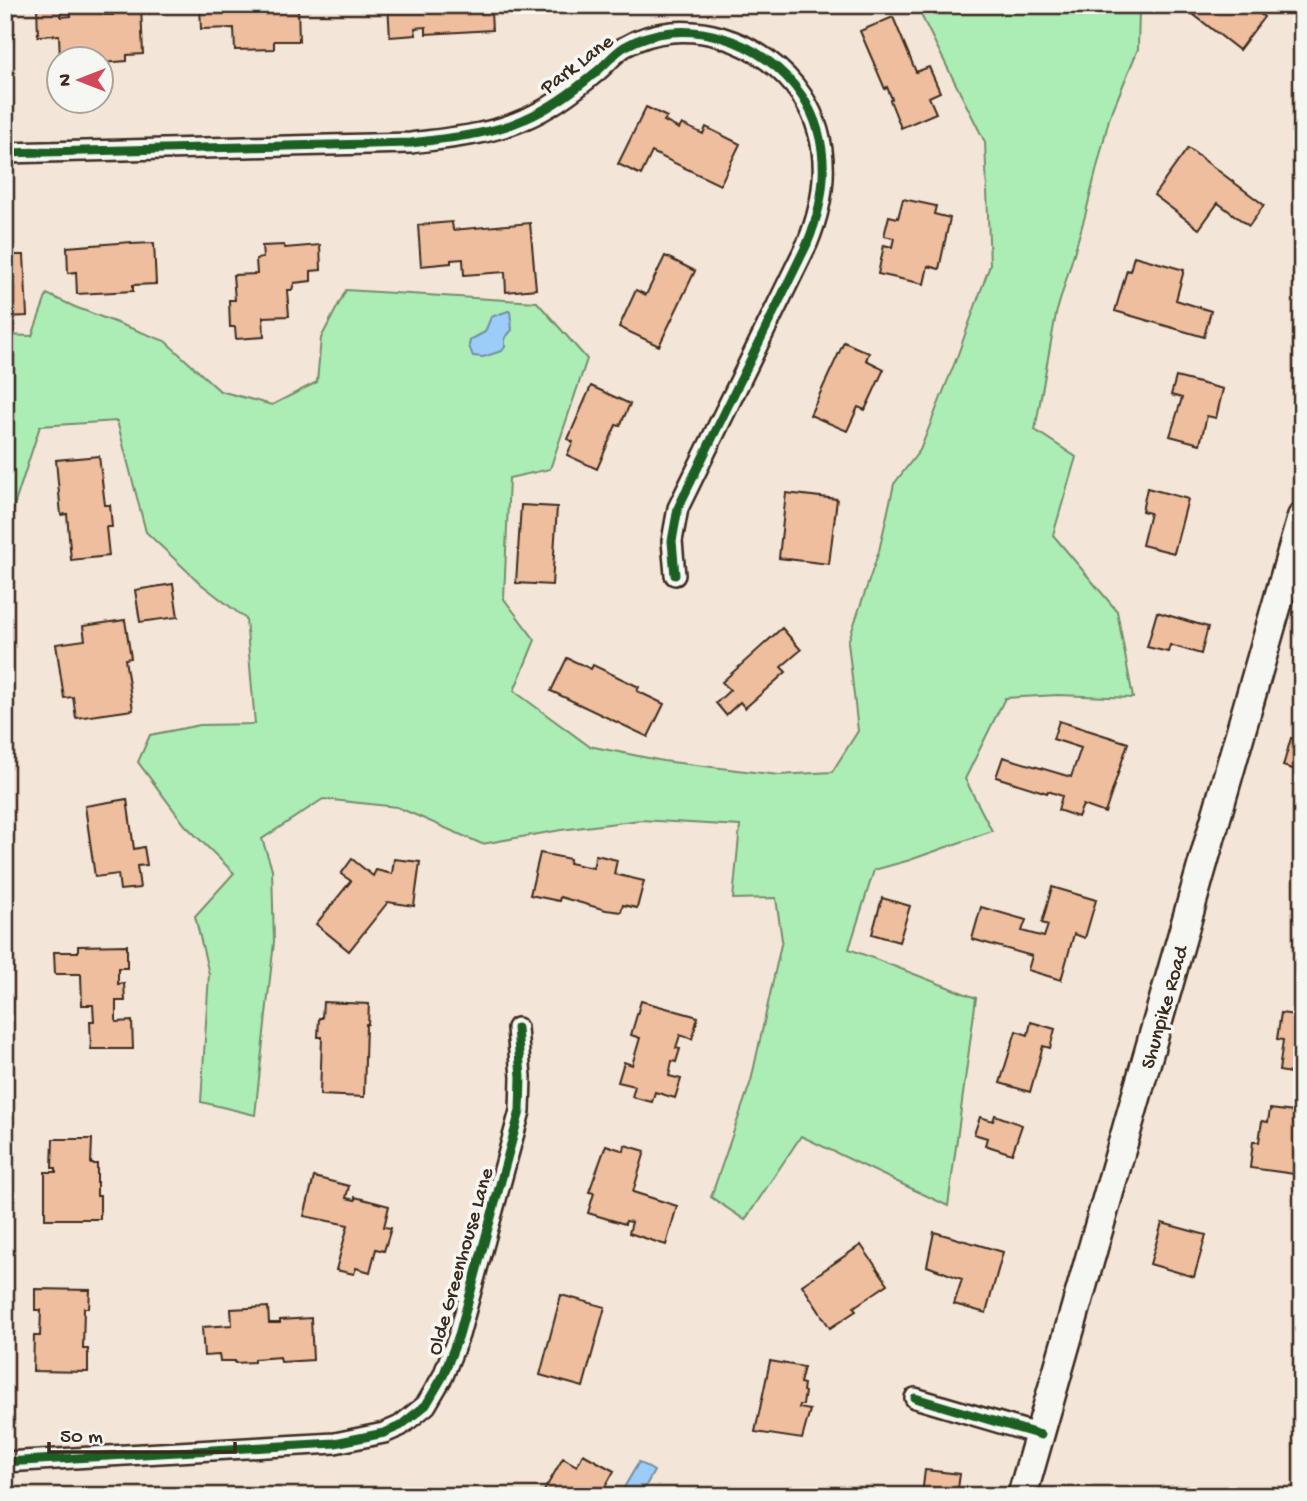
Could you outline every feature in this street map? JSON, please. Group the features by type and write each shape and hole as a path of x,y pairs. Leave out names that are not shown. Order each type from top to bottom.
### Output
{"main road":[{"name":"Shunpike Road","path":"1022,1496 1302,517"}],"street":[{"name":"Park Lane","path":"5,153 411,143 461,136 527,119 556,102 622,48 653,35 704,32 736,42 765,59 791,82 817,125 824,159 823,193 815,226 807,244 678,508 672,541 675,575"},
{"name":"Olde Greenhouse Lane","path":"5,1462 334,1443 384,1433 414,1417 426,1405 443,1376 459,1335 520,1111 521,1077 517,1028"},
{"path":"915,1398 1041,1435"}],"green space":[{"path":"1106,4 1125,5 1139,10 1138,49 1109,119 1085,216 1056,314 1035,430 1076,457 1053,535 1117,611 1133,698 1058,695 1005,698 965,779 992,831 874,870 849,949 976,998 948,1206 801,1136 745,1220 711,1197 751,1081 782,940 776,898 733,899 740,826 640,820 482,844 397,807 323,799 262,839 272,869 274,942 255,1115 201,1102 209,974 195,916 234,873 185,825 138,762 150,735 200,725 255,724 246,619 201,584 146,532 117,421 40,426 5,534 5,335 32,336 47,294 165,341 220,391 272,405 317,382 321,338 346,290 537,302 587,359 550,469 509,478 504,599 535,640 514,691 589,746 663,761 779,775 832,772 858,731 848,642 879,551 894,484 920,450 990,265 985,142 916,5 1071,5 1072,8"}],"water":[{"path":"508,311 512,330 505,338 502,351 483,357 473,356 470,340 485,332 491,317"},
{"path":"639,1462 654,1471 640,1496 619,1496"}],"building":[{"path":"37,5 61,5 61,17 71,16 70,5 103,5 104,15 113,15 113,9 141,7 143,54 127,55 127,61 116,62 116,46 59,46 59,35 38,36"},
{"path":"200,5 298,6 299,41 274,41 274,49 235,50 234,28 201,29"},
{"path":"388,5 510,5 510,11 491,12 492,30 426,34 426,27 415,28 416,35 390,37"},
{"path":"1194,5 1249,5 1264,17 1239,50 1189,11"},
{"path":"893,17 916,72 929,67 940,92 929,97 936,113 901,128 887,87 885,89 860,31"},
{"path":"1302,93 1302,113 1297,111"},
{"path":"646,107 667,117 664,121 679,129 682,124 703,134 706,127 740,144 720,185 652,152 641,175 618,164"},
{"path":"1188,148 1264,205 1249,226 1218,203 1199,229 1154,195"},
{"path":"903,199 936,206 934,214 950,218 939,269 928,266 924,284 878,274 884,245 892,247 894,238 884,236 889,216 898,218"},
{"path":"452,222 453,230 530,223 536,289 506,292 505,272 464,275 463,259 421,266 418,225"},
{"path":"154,243 156,284 133,285 133,291 77,294 76,272 68,273 67,247"},
{"path":"284,245 285,248 320,245 321,270 311,271 311,281 294,283 292,290 287,290 289,316 263,317 264,337 236,339 235,327 230,327 229,300 235,300 233,275 257,274 256,259 263,258 262,246"},
{"path":"5,255 24,255 27,316 5,317"},
{"path":"665,256 695,271 659,346 619,327 636,290 646,295"},
{"path":"1134,256 1184,270 1176,300 1211,311 1204,337 1115,311"},
{"path":"844,342 869,353 866,360 884,369 865,410 858,407 847,431 810,415"},
{"path":"1176,377 1223,389 1216,418 1207,416 1200,444 1170,436 1182,398 1171,395"},
{"path":"591,386 630,404 620,426 616,425 597,469 567,455 573,442 568,439"},
{"path":"99,456 105,505 110,505 112,527 106,527 109,556 71,560 67,514 61,515 56,460"},
{"path":"1147,488 1188,499 1174,553 1142,545 1150,513 1142,511"},
{"path":"786,493 837,499 829,564 779,558"},
{"path":"521,505 557,507 552,585 516,583"},
{"path":"173,584 178,617 140,622 135,590"},
{"path":"1157,612 1208,627 1201,654 1170,645 1168,652 1147,647"},
{"path":"125,620 131,658 125,659 133,710 76,718 73,697 64,698 56,644 85,640 83,626"},
{"path":"782,628 801,650 781,667 786,672 745,708 740,702 726,715 716,703 730,690 722,682"},
{"path":"567,658 591,669 593,665 639,687 637,691 664,704 648,737 551,691"},
{"path":"1059,721 1128,743 1105,813 1083,805 1078,817 1058,810 1062,796 996,777 1003,757 1071,777 1081,748 1053,739"},
{"path":"1291,738 1302,741 1302,772 1283,766"},
{"path":"127,799 134,849 144,847 147,865 137,866 140,888 120,890 118,874 95,877 85,806"},
{"path":"540,853 570,859 569,863 593,868 596,855 617,860 614,874 644,881 637,908 623,905 621,912 560,897 559,901 530,895"},
{"path":"352,859 373,876 376,870 392,874 394,859 420,862 414,906 388,902 349,951 316,924 351,881 341,874"},
{"path":"1052,887 1096,900 1085,938 1074,934 1061,980 1028,970 1032,956 972,939 981,907 1026,920 1022,931 1044,937 1048,925 1042,923"},
{"path":"882,898 910,906 899,942 872,934"},
{"path":"127,945 127,968 118,968 118,984 124,983 125,1001 116,1001 116,1022 132,1021 133,1049 91,1049 90,1021 94,1021 93,1005 82,1005 81,974 55,974 54,952 78,952 78,946"},
{"path":"641,1001 698,1017 692,1039 680,1035 676,1062 672,1061 669,1076 681,1079 675,1098 655,1092 652,1102 632,1097 635,1086 618,1082 624,1062 632,1065 640,1038 631,1035"},
{"path":"323,1002 369,1004 364,1097 320,1095 322,1037 318,1037"},
{"path":"1281,1013 1302,1016 1302,1075 1279,1071 1283,1040 1277,1039"},
{"path":"1031,1022 1055,1029 1050,1048 1043,1046 1030,1092 1000,1083 1016,1031 1028,1035"},
{"path":"1270,1109 1302,1113 1302,1175 1250,1168 1253,1142 1259,1142 1262,1121 1268,1122"},
{"path":"995,1115 1022,1125 1012,1154 985,1145 987,1138 974,1134 980,1117 993,1121"},
{"path":"53,1139 92,1139 91,1164 97,1164 100,1219 45,1219 45,1172 56,1172 56,1168 52,1168"},
{"path":"606,1145 624,1151 625,1145 645,1151 633,1192 677,1206 666,1245 629,1233 632,1222 626,1221 625,1224 588,1213 594,1193 589,1192"},
{"path":"314,1177 349,1186 346,1198 355,1200 355,1197 389,1206 384,1227 391,1228 384,1251 376,1249 370,1272 356,1268 354,1274 336,1270 348,1225 304,1216"},
{"path":"1162,1223 1206,1235 1194,1277 1150,1264"},
{"path":"934,1232 1003,1252 986,1313 954,1304 962,1279 927,1266"},
{"path":"861,1245 888,1284 854,1307 856,1311 830,1328 802,1285"},
{"path":"35,1289 90,1290 89,1308 84,1308 83,1349 88,1349 88,1372 33,1371 34,1336 40,1336 41,1310 35,1310"},
{"path":"561,1295 605,1307 583,1387 540,1375"},
{"path":"268,1307 269,1323 311,1318 313,1360 281,1362 280,1357 235,1363 220,1361 219,1355 204,1356 202,1327 232,1325 231,1309"},
{"path":"770,1361 804,1367 800,1383 804,1384 805,1392 803,1405 799,1408 810,1410 802,1439 755,1432"},
{"path":"583,1454 614,1471 600,1496 541,1496 563,1458 577,1466"},
{"path":"925,1470 960,1474 957,1496 922,1495"}],"cycle path":[{"path":"5,153 411,143 483,132 512,124 544,110 571,92 624,47 647,37 672,32 697,32 722,37 767,60 786,76 812,114 822,150 819,207 807,244 678,508 672,541 675,575"},
{"path":"5,1462 335,1443 384,1433 400,1426 426,1405 443,1376 459,1335 520,1111 521,1077 517,1028"},
{"path":"915,1398 1041,1435"}]}
